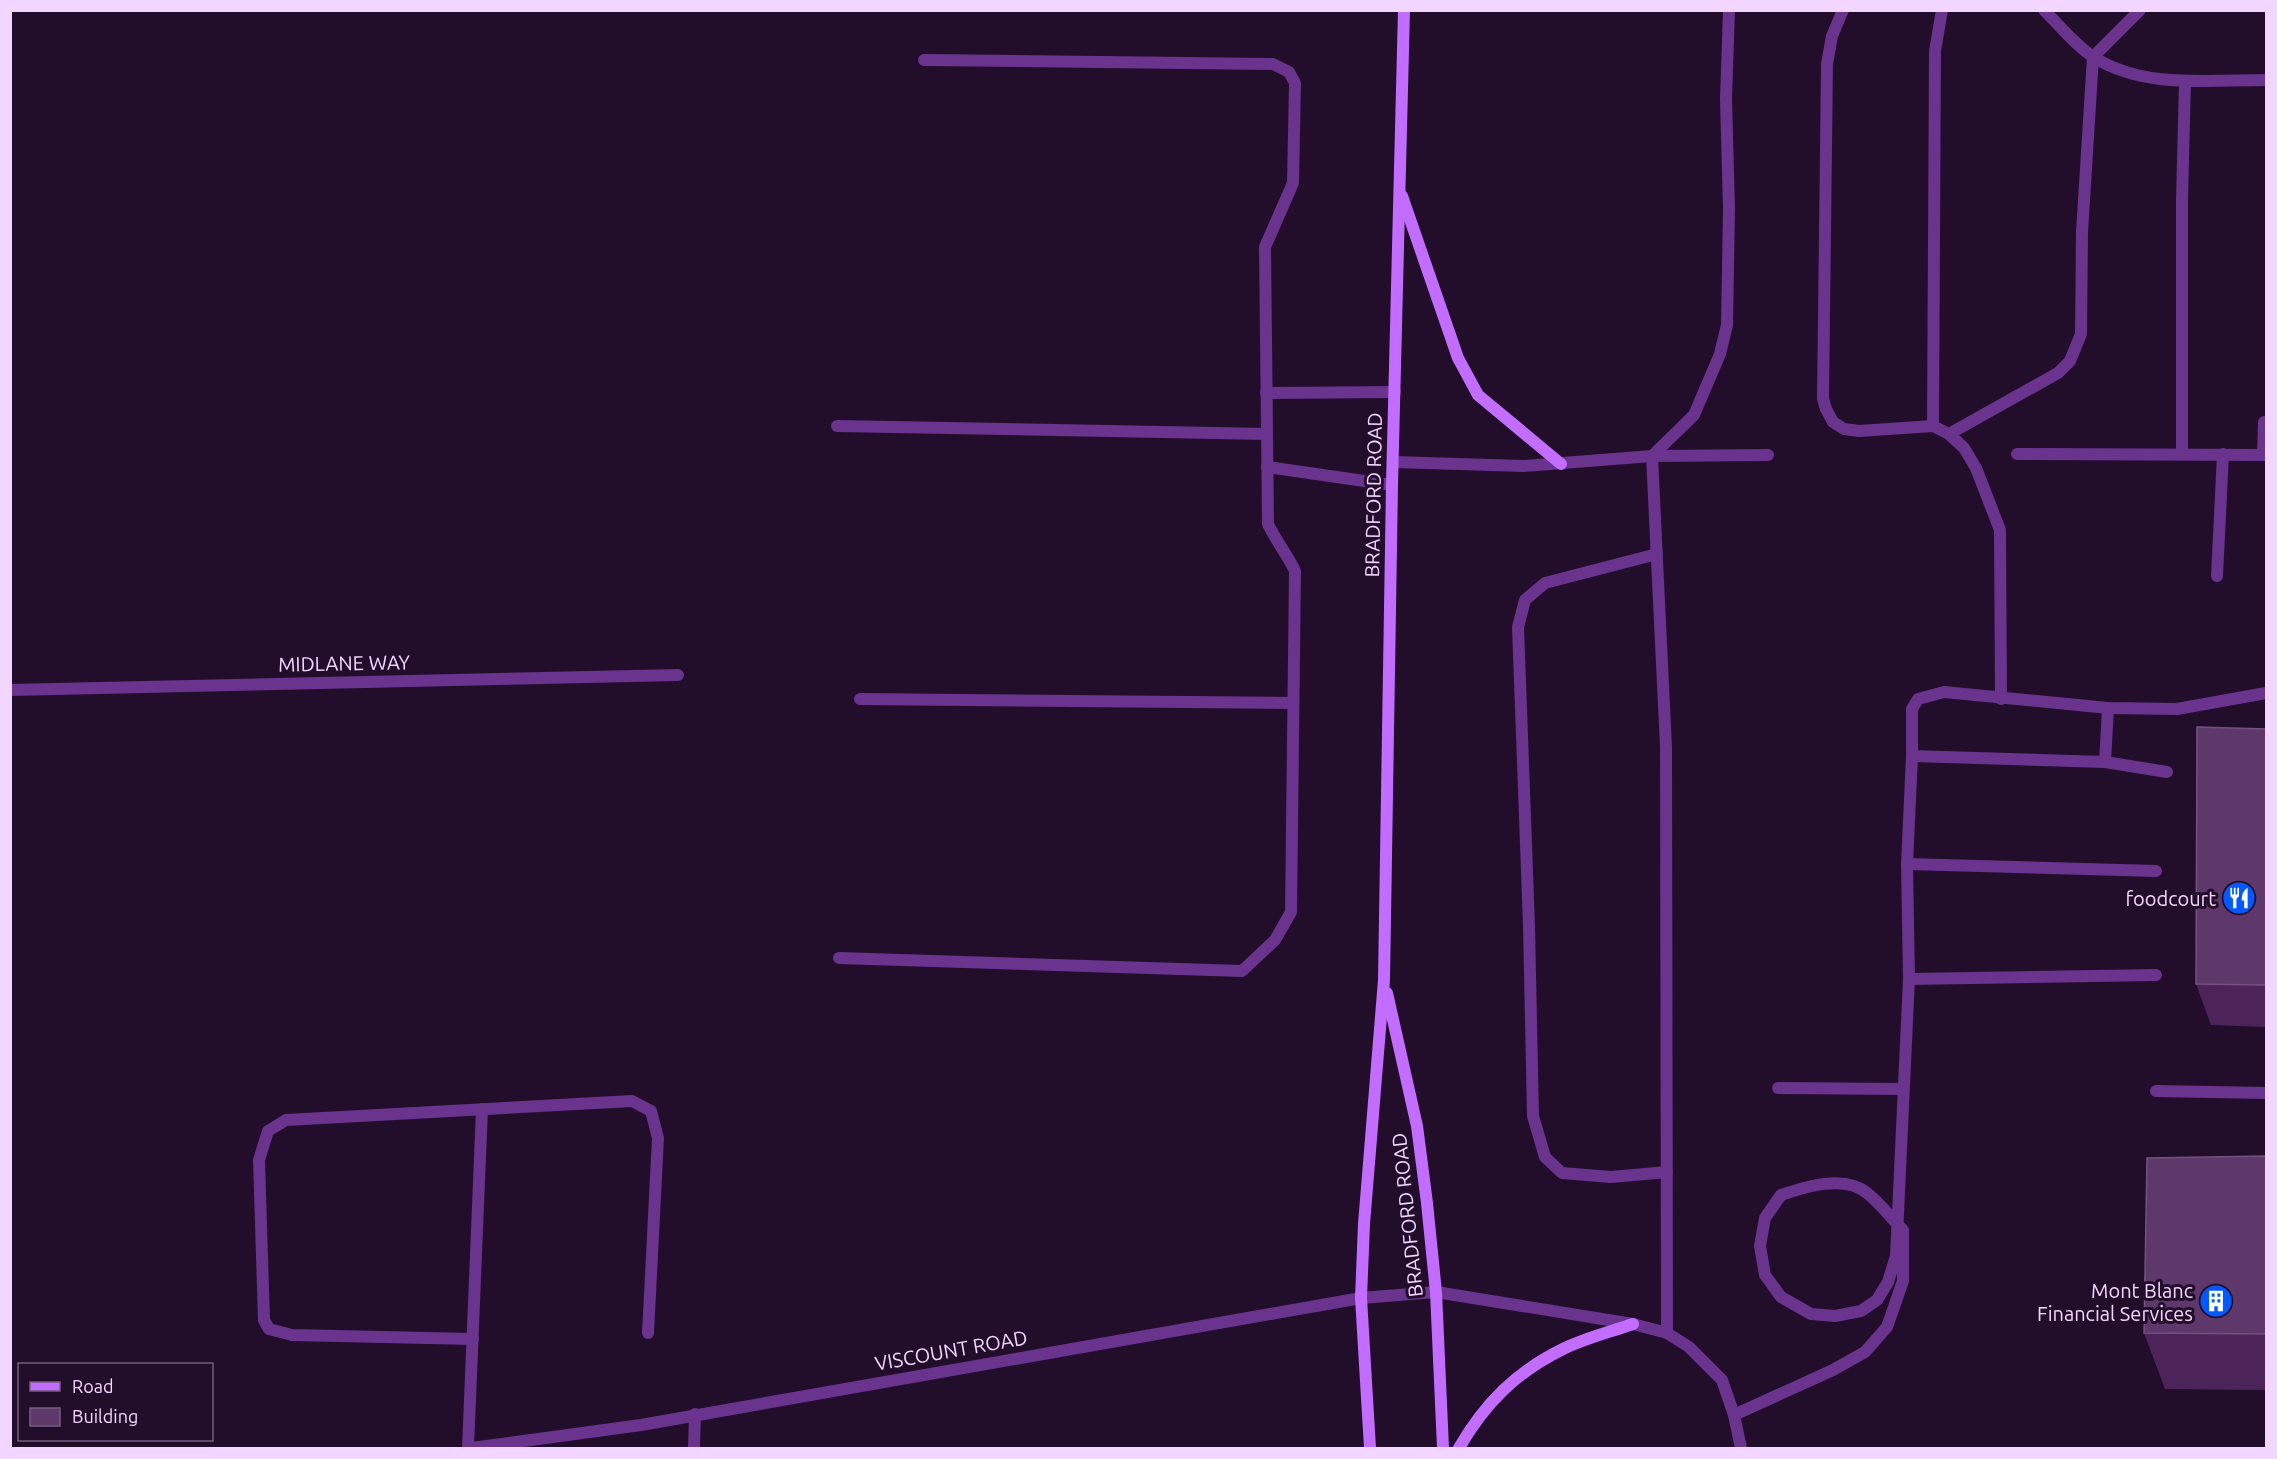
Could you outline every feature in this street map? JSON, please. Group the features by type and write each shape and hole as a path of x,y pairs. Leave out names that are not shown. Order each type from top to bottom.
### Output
{"street":[{"name":"BRADFORD ROAD","path":"1370,1449 1361,1298 1364,1224 1384,980 1392,485 1404,10"},
{"path":"1667,1333 1666,747 1652,456 1694,415 1720,354 1727,325 1729,209 1726,99 1729,10"},
{"path":"1843,10 1832,36 1827,64 1824,399 1826,409 1833,423 1844,429 1859,431 1933,426 1949,434 1964,448 1976,468 2000,530 2001,699"},
{"path":"1933,426 1935,51 1942,10"},
{"path":"2044,10 2093,57 2118,70 2149,78 2185,81 2266,80"},
{"path":"1949,434 2058,373 2070,361 2081,334 2082,232 2093,57 2140,10"},
{"path":"838,958 1242,970 1275,940 1291,912 1295,571 1268,524 1265,247 1293,183 1295,83 1288,72 1273,64 924,60"},
{"path":"2182,454 2182,200 2185,81"},
{"path":"1399,186 1458,358 1478,395 1561,464"},
{"path":"1266,393 1395,392"},
{"path":"2017,454 2265,454 2264,422"},
{"path":"837,426 1267,434"},
{"path":"2217,576 2223,454"},
{"path":"1393,462 1524,466 1652,456 1768,455"},
{"path":"1267,467 1392,485"},
{"path":"1657,554 1545,583 1525,600 1518,627 1529,926 1533,1116 1545,1157 1562,1173 1611,1177 1667,1172"},
{"name":"MIDLANE WAY","path":"10,690 678,675"},
{"path":"1734,1415 1833,1370 1865,1352 1887,1327 1903,1281 1903,1230 1866,1191 1828,1182 1781,1195 1765,1218 1760,1246 1765,1275 1781,1297 1811,1314 1835,1316 1861,1311 1877,1300 1888,1282 1896,1256 1901,1151 1903,1089 1909,980 1907,864 1912,709 1918,699 1944,692 2109,708 2177,709 2266,693"},
{"path":"860,699 1293,703"},
{"path":"2105,762 2109,708"},
{"path":"1912,756 2105,762 2168,772"},
{"path":"1907,864 2156,871"},
{"path":"1909,980 2156,975"},
{"name":"BRADFORD ROAD","path":"1384,980 1417,1126 1436,1292 1443,1449"},
{"path":"1778,1088 1903,1089"},
{"path":"2156,1091 2266,1093"},
{"path":"473,1339 292,1335 269,1329 264,1320 259,1160 268,1131 286,1120 632,1101 651,1111 658,1138 648,1333"},
{"path":"470,1449 482,1109"},
{"name":"VISCOUNT ROAD","path":"470,1449 590,1433 1361,1298 1436,1292 1633,1324 1667,1333 1689,1347 1722,1380 1734,1415 1741,1449"},
{"path":"1459,1449 1476,1419 1500,1392 1537,1363 1565,1348 1633,1324"},
{"path":"694,1449 695,1414"}],"building":[{"name":"foodcourt","path":"2197,727 2266,729 2266,985 2196,984"},
{"path":"2266,1156 2266,1334 2144,1333 2147,1158"}],"place":[{"name":"foodcourt","path":"2239,898"},
{"name":"Mont Blanc Financial Services","path":"2216,1301"}]}
